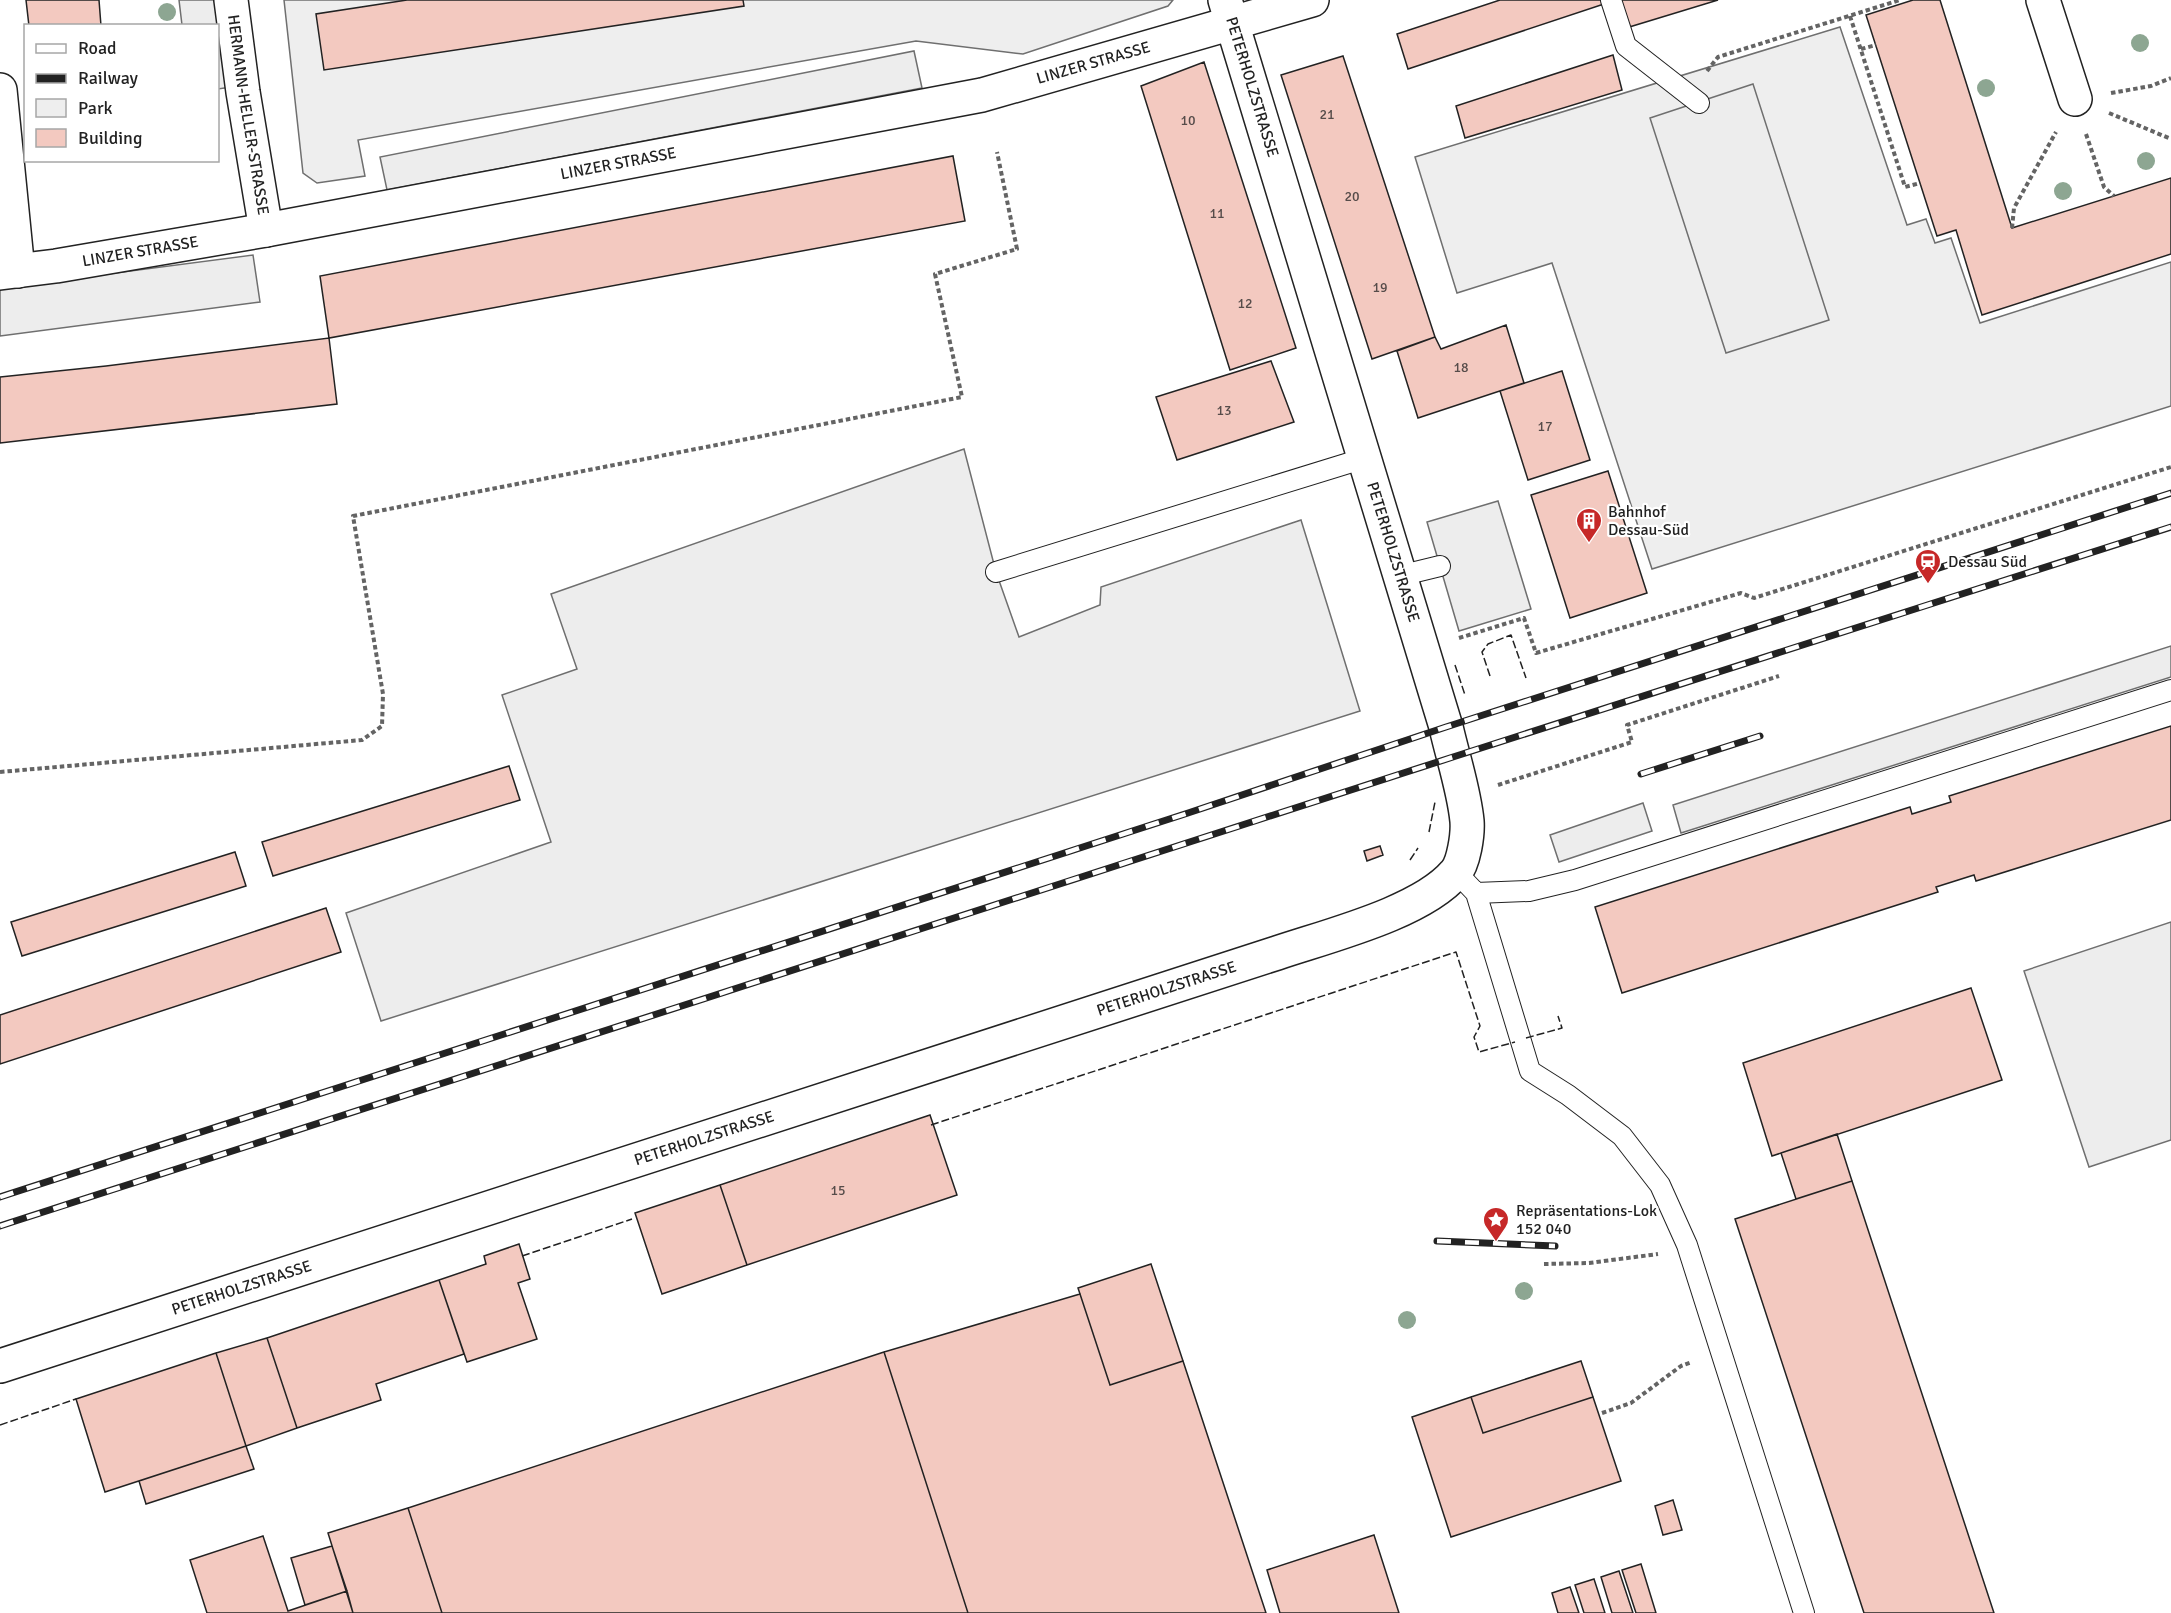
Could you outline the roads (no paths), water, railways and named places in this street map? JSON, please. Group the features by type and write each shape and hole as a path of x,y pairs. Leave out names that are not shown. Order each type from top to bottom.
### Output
{"street":[{"name":"HERMANN-HELLER-STRASSE","path":"231,0 243,92 266,230"},
{"name":"LINZER STRASSE","path":"9,272 266,230 982,95 1229,12 1312,0"},
{"path":"2043,0 2075,99"},
{"name":"PETERHOLZSTRASSE","path":"0,1366 1288,950 1382,917 1466,883 1467,822 1446,727 1229,12"},
{"path":"0,90 9,272"}],"lane":[{"path":"1611,0 1626,46 1693,99"},
{"path":"996,572 1365,458"},
{"path":"1400,576 1440,566"},
{"path":"1804,1613 1687,1245 1660,1185 1622,1136 1568,1095 1530,1071 1466,883 1529,891 1575,880 2171,690"}],"railway":[{"path":"0,1197 2171,493"},
{"path":"0,1226 2171,527"},
{"path":"1641,774 1760,736"},
{"path":"1437,1241 1555,1246"}],"place":[{"name":"Bahnhof Dessau-Süd","path":"1589,544"},
{"name":"Dessau Süd","path":"1928,585"},
{"name":"Repräsentations-Lok 152 040","path":"1496,1243"}]}
